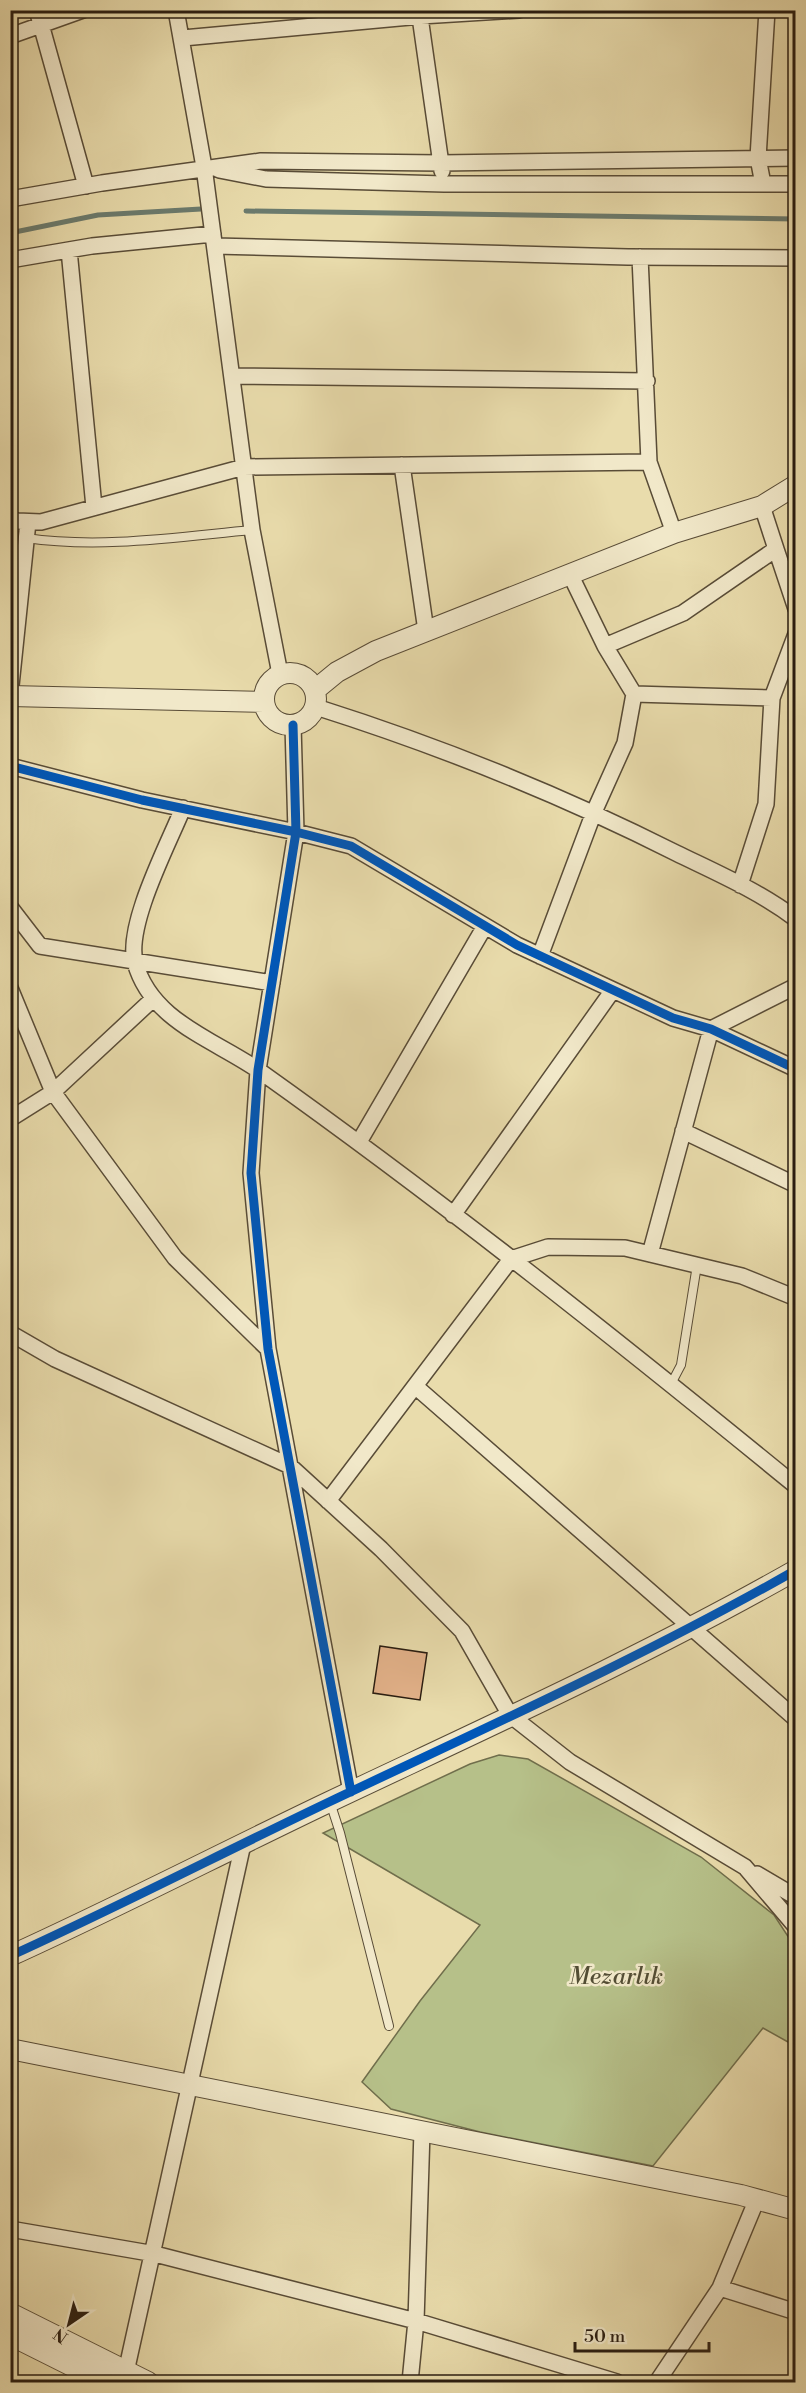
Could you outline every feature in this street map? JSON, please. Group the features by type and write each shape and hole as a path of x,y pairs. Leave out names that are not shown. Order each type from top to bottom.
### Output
{"street":[{"path":"37,10 86,186"},
{"path":"10,36 43,27 83,10"},
{"path":"176,10 183,38 204,167 252,530 280,674"},
{"path":"183,38 420,13 519,10"},
{"path":"763,184 758,158 767,10"},
{"path":"420,13 444,184"},
{"path":"10,199 204,167 261,161 441,163 795,158"},
{"path":"204,167 266,179 444,184 795,184"},
{"path":"10,260 69,250 214,240 640,257 795,258"},
{"path":"69,250 94,507"},
{"path":"640,257 649,462 674,533"},
{"path":"233,376 647,381"},
{"path":"10,519 40,522 244,467 649,462"},
{"path":"402,465 426,631"},
{"path":"795,485 762,506 674,533 376,651 337,672 315,698 307,720 293,725 277,722 271,717 264,702 267,686 280,674 297,673 311,682 315,698 363,722 594,812 769,899 795,919"},
{"path":"762,506 795,609"},
{"path":"28,522 10,695 264,702"},
{"path":"605,646 683,613 776,549"},
{"path":"540,956 594,812 626,743 634,694 605,646 570,574"},
{"path":"740,885 765,804 772,698 795,634"},
{"path":"634,694 772,698"},
{"path":"293,725 296,831 258,1070 251,1173 268,1349 351,1791"},
{"path":"10,766 183,808 296,831 351,846 540,956 673,1018 711,1029 795,1069"},
{"path":"183,808 137,920 135,960 153,999 185,1027 258,1070 358,1142 671,1384 795,1486"},
{"path":"10,907 40,946 272,983"},
{"path":"358,1142 485,926"},
{"path":"650,1254 711,1029 795,986"},
{"path":"10,988 53,1092 175,1258 268,1349"},
{"path":"453,1215 613,990"},
{"path":"10,1119 53,1092 153,999"},
{"path":"683,1131 795,1185"},
{"path":"328,1501 511,1259 548,1247 626,1248 742,1276 795,1298"},
{"path":"10,1333 55,1359 290,1466 462,1631 510,1715 570,1762 795,1897"},
{"path":"415,1386 691,1625 795,1719"},
{"path":"10,1956 114,1909 510,1715 691,1625 795,1570"},
{"path":"126,2372 155,2254 243,1844"},
{"path":"745,1867 795,1927"},
{"path":"10,2049 757,2199 795,2210"},
{"path":"410,2382 416,2321 422,2131"},
{"path":"657,2382 720,2288 757,2199"},
{"path":"10,2229 155,2254 416,2321 617,2382"},
{"path":"720,2288 795,2312"},
{"path":"10,2313 148,2382"},
{"path":"10,2336 104,2382"}],"lane":[{"path":"26,538 55,542 125,542 252,530"},
{"path":"671,1384 681,1365 697,1265"},
{"path":"330,1802 389,2026"}],"green space":[{"name":"Mezarlık","path":"499,1755 528,1759 701,1857 774,1915 795,1947 795,2034 788,2042 763,2028 653,2166 480,2132 391,2109 362,2082 420,2001 480,1925 323,1833 470,1764"}],"building":[{"path":"380,1646 427,1653 420,1700 373,1693"}],"waterway":[{"path":"10,233 98,215 201,209"},
{"path":"246,211 796,219"}],"cycle path":[{"path":"293,725 296,832 258,1070 251,1173 268,1349 351,1792"},
{"path":"10,766 142,800 296,832 351,846 517,945 673,1018 711,1029 796,1069"},
{"path":"10,1956 564,1690 681,1632 796,1570"}]}
